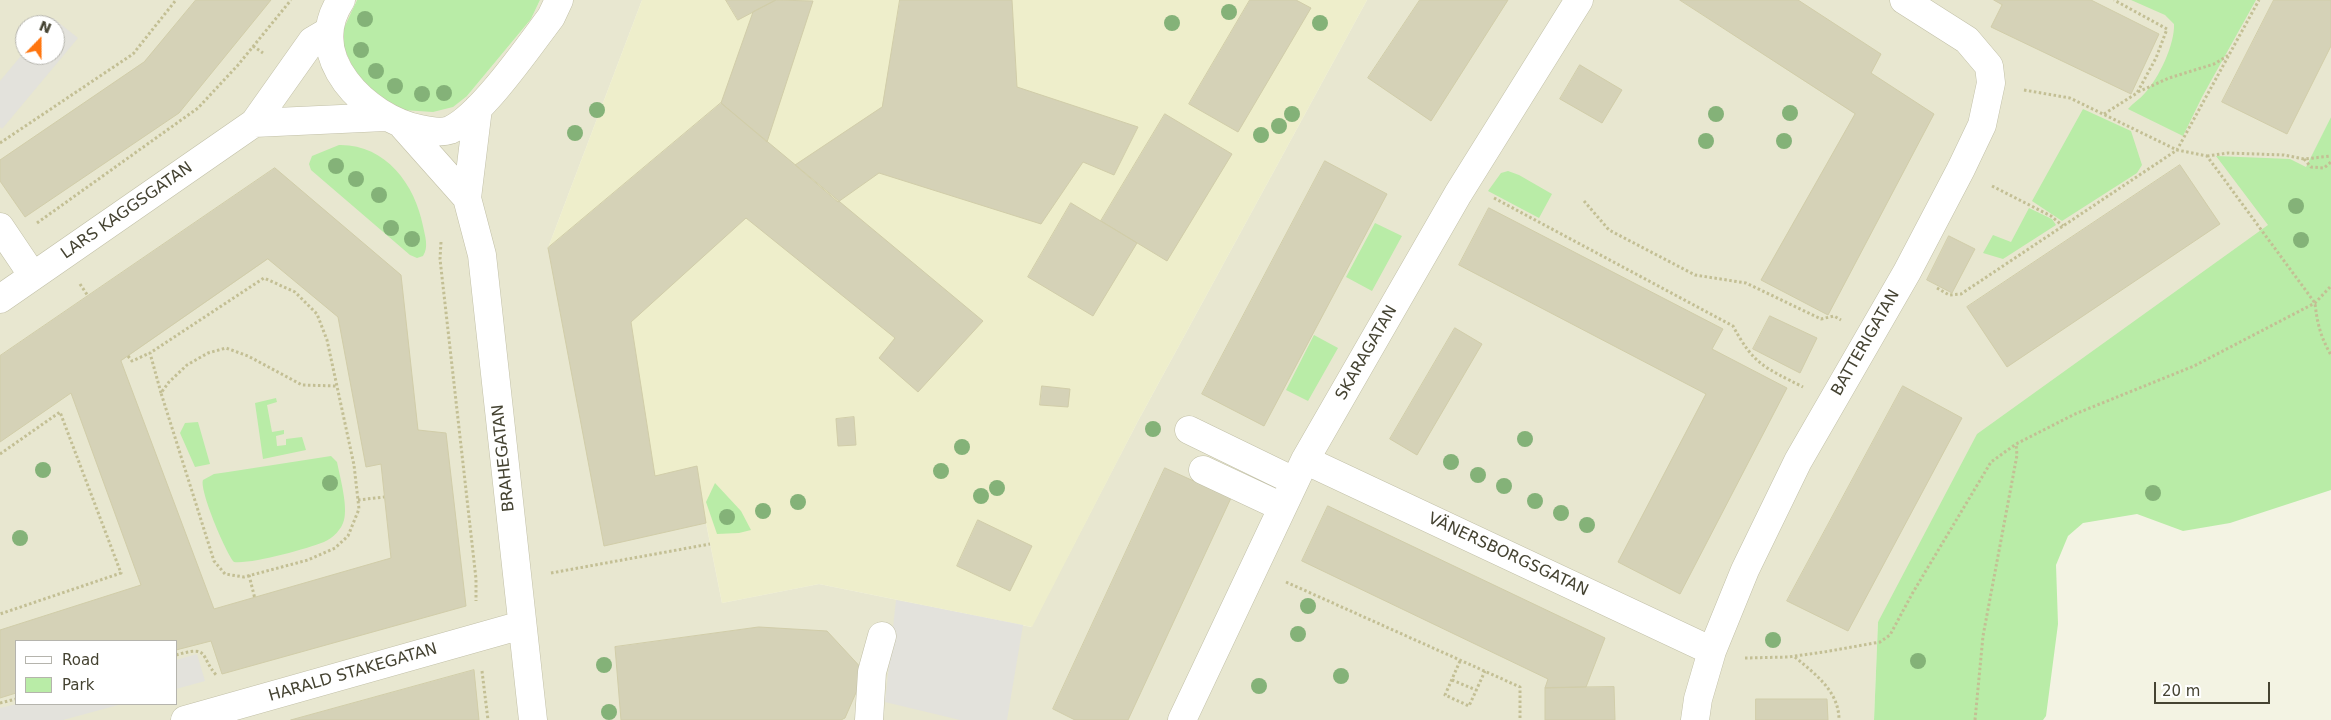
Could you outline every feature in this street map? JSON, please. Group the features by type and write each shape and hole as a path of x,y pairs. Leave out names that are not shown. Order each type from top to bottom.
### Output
{"street":[{"path":"340,0 335,8 329,31 330,48 347,85 363,102 394,121 430,131 449,131 468,119 551,17 559,0"},
{"name":"SKARAGATAN","path":"1182,720 1300,470 1465,183 1578,0"},
{"name":"BATTERIGATAN","path":"1696,720 1698,699 1712,651 1745,570 1798,461 1907,272 1961,170 1982,125 1991,83 1989,66 1968,40 1904,0"},
{"name":"LARS KAGGSGATAN","path":"0,299 254,123 312,40 329,31"},
{"name":"BRAHEGATAN","path":"478,108 467,198 482,256 533,720"},
{"path":"254,123 394,121"},
{"name":"BRAHEGATAN","path":"394,121 467,198"},
{"path":"6,236 33,276"},
{"name":"VÄNERSBORGSGATAN","path":"1189,430 1300,470 1712,651"},
{"path":"1203,470 1282,507"},
{"name":"HARALD STAKEGATAN","path":"185,720 522,625"},
{"path":"869,720 872,672 882,636"}],"path":[{"path":"0,143 133,54 176,0"},
{"path":"6,236 40,220 198,108 238,65 291,0"},
{"path":"2114,0 2168,29 2156,58 2137,93"},
{"path":"1907,272 1949,295 1960,294 2177,150 2259,0"},
{"path":"2103,115 2137,93 2169,78 2214,64 2230,54"},
{"path":"1991,83 2070,98 2177,150 2207,156 2238,153 2284,155 2304,159 2331,156"},
{"path":"2207,156 2315,303 2316,322 2322,340 2331,355"},
{"path":"2304,159 2311,167 2324,168 2331,162"},
{"path":"1961,170 2051,216 2063,226"},
{"path":"1465,183 1733,326 1750,355 1764,367 1832,403"},
{"path":"1584,201 1609,230 1694,275 1746,283 1821,319 1834,316 1870,336"},
{"path":"442,233 440,259 475,576 477,601 473,607"},
{"path":"86,276 78,282 88,296"},
{"path":"128,356 132,361 150,353 264,278 295,292 317,314 327,340 354,465 359,509 348,536 335,548 308,560 244,577 225,574 214,561 150,353"},
{"path":"1712,651 1749,660 1794,656 1880,642 1890,635 1912,594 1991,462 2016,444 2075,414 2194,366 2315,303 2331,286"},
{"path":"161,393 169,382 187,365 208,353 226,348 248,356 302,385 336,386"},
{"path":"0,454 60,412 121,573 1,613"},
{"path":"1975,720 1983,636 2017,455 2016,444"},
{"path":"358,500 384,497"},
{"path":"475,576 555,573 710,544"},
{"path":"1253,567 1520,687 1520,720"},
{"path":"249,575 255,599"},
{"path":"178,655 193,651 206,655 218,678"},
{"path":"1794,656 1831,690 1839,711 1839,720"},
{"path":"1460,660 1445,695 1470,706 1485,671"},
{"path":"1452,680 1476,690"},
{"path":"0,703 15,699"}],"shaded area":[{"path":"0,0 357,0 352,9 467,96 531,19 540,0 642,0 548,248 706,523 722,603 819,584 1031,627 1138,421 1367,0 2331,0 2331,117 2284,213 1878,622 1874,720 0,720"},
{"path":"642,0 1367,0 1138,421 1032,627 819,584 722,603 706,523 604,546 548,248"},
{"path":"65,28 78,38 65,54"},
{"path":"15,63 15,65 55,65 2,129 0,127 0,81"},
{"path":"896,600 1023,625 1007,720 960,720 885,702"},
{"path":"197,654 205,681 178,688 178,659"},
{"path":"15,704 118,705 63,720 0,720 0,708"}],"green space":[{"path":"357,0 540,0 531,19 467,96 453,107 433,112 403,110 377,97 356,74 344,48 344,28"},
{"path":"2131,0 2256,0 2202,97 2183,136 2128,109 2145,93 2161,70 2174,32 2174,24 2165,15"},
{"path":"2083,109 2131,131 2142,165 2137,173 2062,221 2032,201"},
{"path":"2331,117 2331,490 2230,523 2183,531 2137,514 2083,523 2068,536 2056,565 2058,624 2046,716 2043,720 1874,720 1878,622 1977,434 2268,225 2216,156 2290,159 2306,167"},
{"path":"339,145 355,146 370,151 384,159 405,182 413,195 423,226 426,245 423,256 417,258 410,255 311,170 309,164 312,156"},
{"path":"1508,171 1519,175 1552,194 1539,218 1488,191 1501,173"},
{"path":"2029,208 2052,219 2056,225 2003,259 1983,253 1993,235 2011,242"},
{"path":"1375,223 1402,236 1372,291 1346,277"},
{"path":"1314,335 1338,348 1308,401 1286,390"},
{"path":"276,398 277,402 267,405 272,432 284,430 284,434 276,436 277,446 286,445 286,439 302,437 306,450 263,459 255,403"},
{"path":"198,422 210,464 195,467 180,433 185,423"},
{"path":"331,456 337,462 345,507 343,523 337,533 324,542 293,552 254,561 234,562 225,547 214,521 205,496 203,480 214,474"},
{"path":"715,483 741,511 751,530 739,533 717,534 706,502"}],"building":[{"path":"196,0 271,0 179,113 25,217 0,181 0,160 144,62"},
{"path":"726,0 776,0 738,20"},
{"path":"776,0 813,1 767,142 721,103 753,12"},
{"path":"900,0 1012,0 1017,87 1138,127 1114,175 1083,162 1041,224 879,173 838,202 795,165 882,107"},
{"path":"1250,0 1296,0 1311,8 1238,132 1189,104"},
{"path":"1420,0 1508,0 1431,121 1368,78"},
{"path":"1680,0 1798,0 1881,54 1871,73 1934,114 1828,315 1761,280 1855,114"},
{"path":"1994,0 2091,0 2159,34 2131,94 1991,27 2002,5"},
{"path":"2274,0 2331,0 2331,46 2287,134 2222,102"},
{"path":"1580,65 1622,90 1602,123 1560,99"},
{"path":"721,103 983,321 918,392 879,358 895,338 746,218 631,322 655,476 697,466 706,523 604,546 548,248"},
{"path":"1165,114 1232,154 1167,261 1101,221"},
{"path":"1325,161 1387,194 1264,426 1202,394"},
{"path":"2180,165 2220,224 2007,367 1967,307"},
{"path":"275,168 401,275 418,430 446,433 466,606 222,674 211,641 178,649 178,640 15,640 15,693 0,698 0,630 141,585 71,393 0,442 0,356","holes":["268,259 338,317 366,467 381,464 391,558 214,609 121,361"]},
{"path":"1071,203 1137,243 1093,316 1028,277"},
{"path":"1489,208 1723,329 1712,349 1787,388 1680,594 1618,562 1706,394 1459,265"},
{"path":"1949,236 1975,249 1952,293 1927,280"},
{"path":"1770,316 1817,338 1800,373 1753,349"},
{"path":"1455,328 1482,344 1417,455 1390,439"},
{"path":"1042,386 1070,389 1068,407 1040,405"},
{"path":"1903,386 1962,418 1848,631 1787,601"},
{"path":"854,417 856,445 838,446 836,419"},
{"path":"1165,468 1231,498 1128,720 1075,720 1053,709"},
{"path":"1328,506 1605,638 1586,687 1545,688 1548,679 1302,561"},
{"path":"978,520 1032,546 1010,591 957,566"},
{"path":"759,627 827,631 865,672 845,718 841,720 621,720 615,647"},
{"path":"474,670 479,720 291,720"},
{"path":"1614,687 1615,720 1545,720 1545,688"},
{"path":"1756,699 1827,699 1828,720 1756,720"}]}
